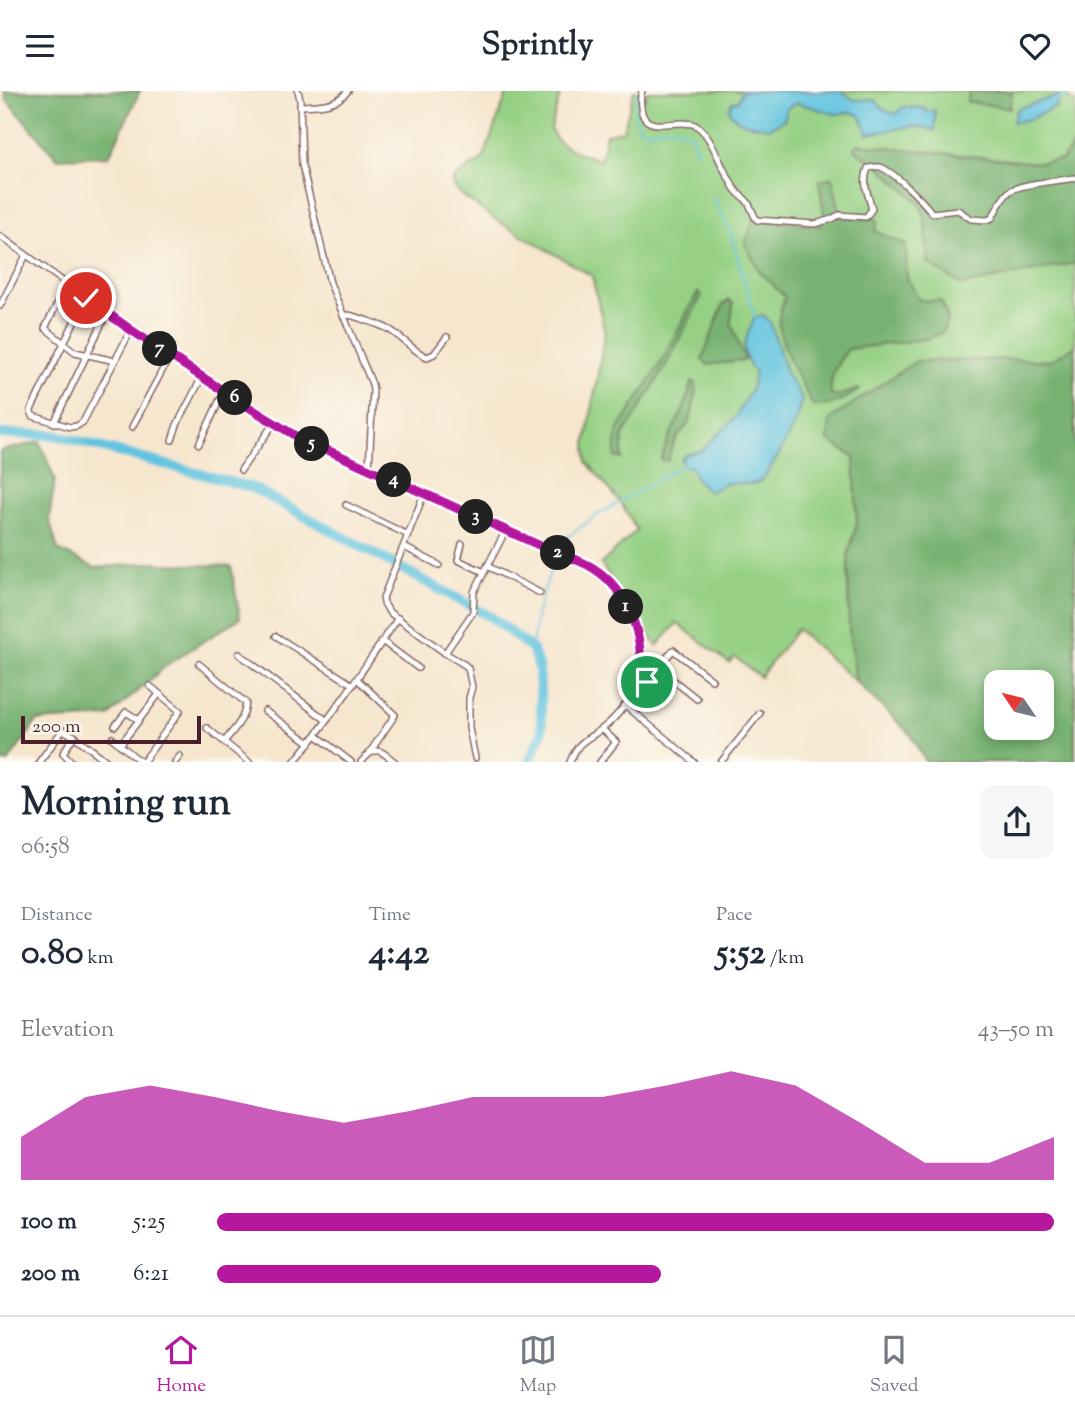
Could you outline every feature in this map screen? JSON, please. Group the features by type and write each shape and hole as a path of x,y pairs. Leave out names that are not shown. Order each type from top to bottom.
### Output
{"street":[{"path":"298,91 302,165 330,283 373,390 369,468"},
{"path":"300,106 333,102 348,91"},
{"path":"642,91 641,115 647,122 658,125 696,125 709,139 727,176 747,201 757,220 815,224 839,215 866,217 872,209 864,177 868,168 878,166 892,174 925,203 932,213 958,210 971,219 987,220 992,218 1004,197 1012,190 1075,178"},
{"path":"0,236 131,330 274,423 306,441 590,566 615,587 632,619 640,646 641,667 638,684 625,705 602,729 581,742 570,762"},
{"path":"0,306 26,255"},
{"path":"66,284 45,327 75,352 114,361"},
{"path":"86,298 31,412 32,415 72,427 83,422 131,330"},
{"path":"54,423 107,313"},
{"path":"343,316 353,316 390,330 427,357 434,354 447,337"},
{"path":"132,428 170,356"},
{"path":"172,440 202,377"},
{"path":"199,444 223,391"},
{"path":"241,470 274,423"},
{"path":"424,494 383,598 386,608 468,669 472,687 469,698 469,728 475,758"},
{"path":"346,505 408,535"},
{"path":"445,653 472,612 474,592 506,530"},
{"path":"462,544 458,560 540,593"},
{"path":"402,550 439,565"},
{"path":"294,762 355,682 398,618"},
{"path":"276,636 355,682 394,713 395,716 361,762"},
{"path":"383,641 418,669"},
{"path":"638,684 645,684 674,650 712,680"},
{"path":"239,654 326,720"},
{"path":"199,664 246,703 237,728 224,742"},
{"path":"658,669 696,699"},
{"path":"112,738 142,762 180,712 149,686"},
{"path":"120,745 159,694"},
{"path":"625,705 694,762"},
{"path":"265,711 310,743"},
{"path":"115,726 126,712 139,720"},
{"path":"721,762 760,713"},
{"path":"207,728 249,762"},
{"path":"600,762 616,742 602,729"},
{"path":"39,762 61,731 65,730 108,762"},
{"path":"316,735 351,762"},
{"path":"72,762 63,753 74,736"},
{"path":"370,752 378,750 395,762"},
{"path":"175,762 180,756"}],"green space":[{"path":"4,91 140,91 109,156 57,158 6,99"},
{"path":"508,91 561,91 551,128 554,135 571,149 600,161 606,134 623,131 634,91 643,91 646,100 647,91 1071,91 1067,98 1075,102 1075,143 1062,160 1037,163 857,144 854,148 875,162 919,203 925,218 928,263 962,285 1075,263 1075,346 1049,361 1019,359 828,440 854,457 857,523 848,556 849,628 856,682 797,629 760,677 735,657 729,663 677,623 657,646 601,564 637,530 620,502 587,462 586,444 605,333 592,276 496,220 460,194 453,185 454,178 483,159"},
{"path":"969,91 1012,91 1010,108 967,102"},
{"path":"1075,143 1075,263 962,285 928,263 925,218 919,203 875,162 854,148 857,144 1037,163 1062,160"},
{"path":"832,177 841,217 874,218 878,221 875,231 906,245 907,278 919,300 941,301 948,318 943,332 927,339 848,349 835,370 831,394 835,397 860,390 832,404 813,406 782,340 779,318 785,297 759,271 745,244 754,219 821,226 824,215 819,181"},
{"path":"698,292 702,295 664,369 623,436 622,459 615,457 617,432 659,366"},
{"path":"730,300 733,304 731,322 745,360 708,365 702,360 723,305"},
{"path":"1075,346 1075,762 927,762 910,734 856,682 849,628 848,556 857,523 854,457 828,440 830,419 916,361 1049,361"},
{"path":"692,382 696,383 689,422 675,441 668,461 661,460 684,408"},
{"path":"40,442 55,480 49,519 58,550 95,568 156,562 231,566 240,618 168,664 108,717 37,721 8,762 0,762 0,451"}],"water":[{"path":"742,91 841,91 854,100 875,100 884,110 896,114 903,107 935,111 935,130 912,126 868,134 860,115 851,112 835,114 797,103 787,108 784,120 769,128 752,125 736,119 729,110 732,102 738,101"},
{"path":"1060,97 1056,107 1027,120 1013,122 1017,109"},
{"path":"764,315 771,324 786,373 802,399 795,422 762,480 754,484 726,483 709,492 697,480 690,466 684,467 681,459 687,454 701,451 736,417 751,390 755,373 746,358 744,346 755,317"}],"waterway":[{"path":"638,91 635,116 641,130 666,127 691,134 697,152"},
{"path":"1058,101 1070,93"},
{"path":"713,197 730,231 755,317"},
{"path":"0,434 55,435 253,488 491,617 533,650 539,670 542,733 529,762"},
{"path":"533,650 537,613 556,553 566,538 599,514 684,464"}],"route":[{"path":"86,298 237,400 294,435 590,566 608,579 623,600 640,646 638,684 647,682"}]}
